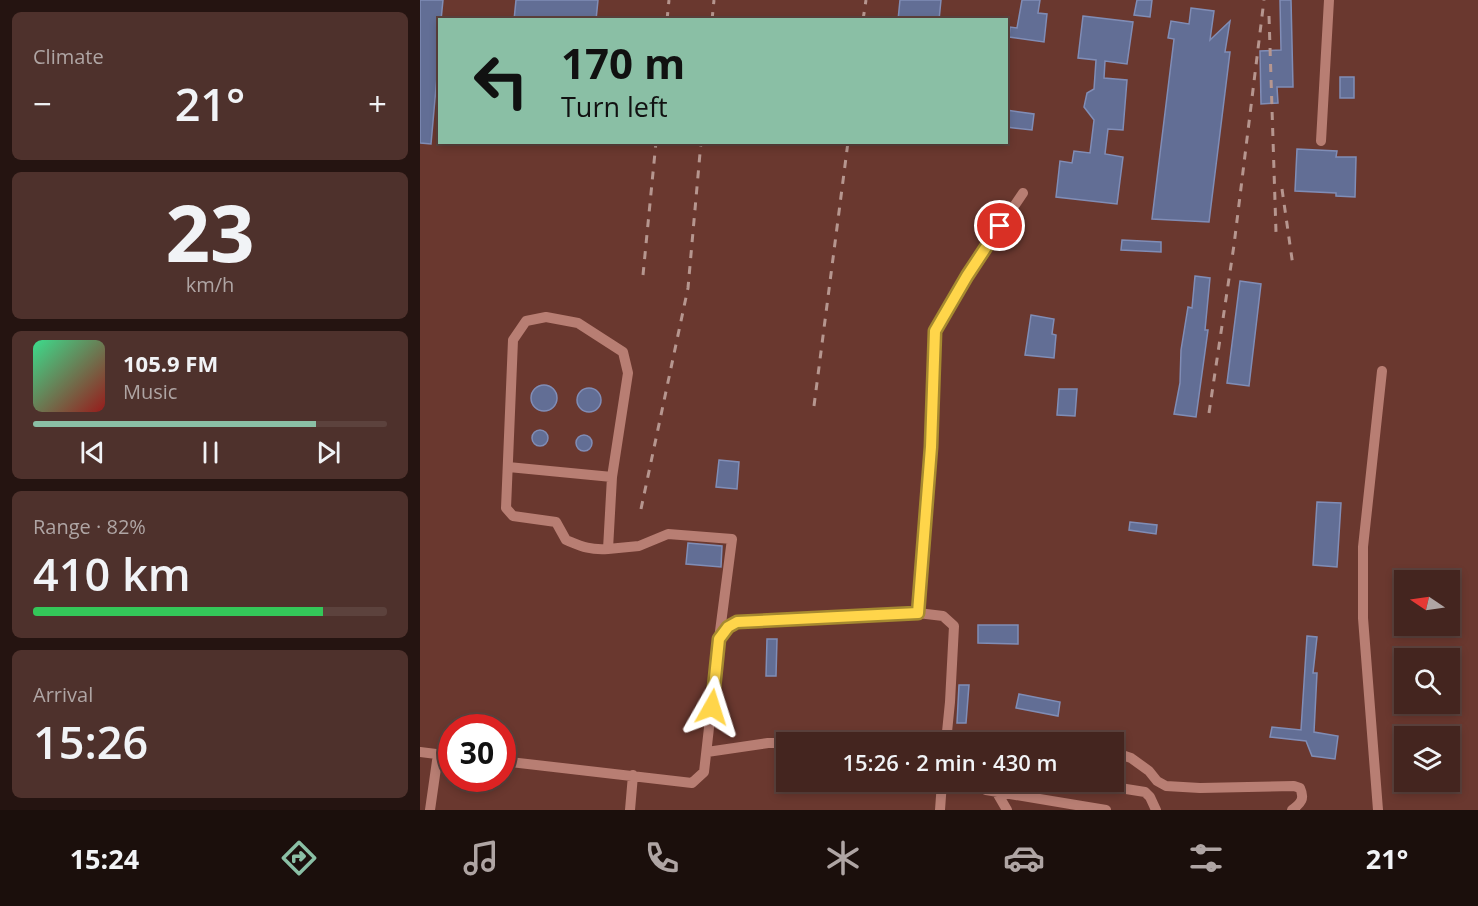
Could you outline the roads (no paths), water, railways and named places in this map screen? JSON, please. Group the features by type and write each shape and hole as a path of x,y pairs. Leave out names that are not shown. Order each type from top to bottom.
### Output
{"street":[{"path":"1321,141 1329,0"},
{"path":"918,613 931,447 935,331 967,276 1023,193"},
{"path":"516,762 692,783 704,772 732,539 668,534 639,546 608,549 592,550 566,540 556,522 513,516 506,508 513,340 526,321 546,317 578,323 623,352 628,373 612,477 608,549"},
{"path":"1378,810 1363,618 1363,546 1382,371"},
{"path":"508,467 612,477"},
{"path":"719,639 728,627 737,622 918,613 943,616 954,626 947,732"},
{"path":"707,752 776,743"},
{"path":"420,752 438,754 430,810"},
{"path":"1124,756 1149,771 1157,781 1166,786 1200,788 1294,786 1300,788 1303,794 1301,802 1292,810"},
{"path":"630,810 633,775"},
{"path":"1124,789 1145,792 1150,797 1152,809"},
{"path":"940,810 941,792"},
{"path":"996,792 1007,810"},
{"path":"996,792 1106,810"}],"railway":[{"path":"667,18 669,0"},
{"path":"712,18 714,0"},
{"path":"863,18 866,0"},
{"path":"1209,413 1234,245 1264,0"},
{"path":"1269,16 1276,232"},
{"path":"643,275 656,144"},
{"path":"641,509 688,288 701,144"},
{"path":"814,406 848,144"},
{"path":"1282,189 1293,266"}]}
